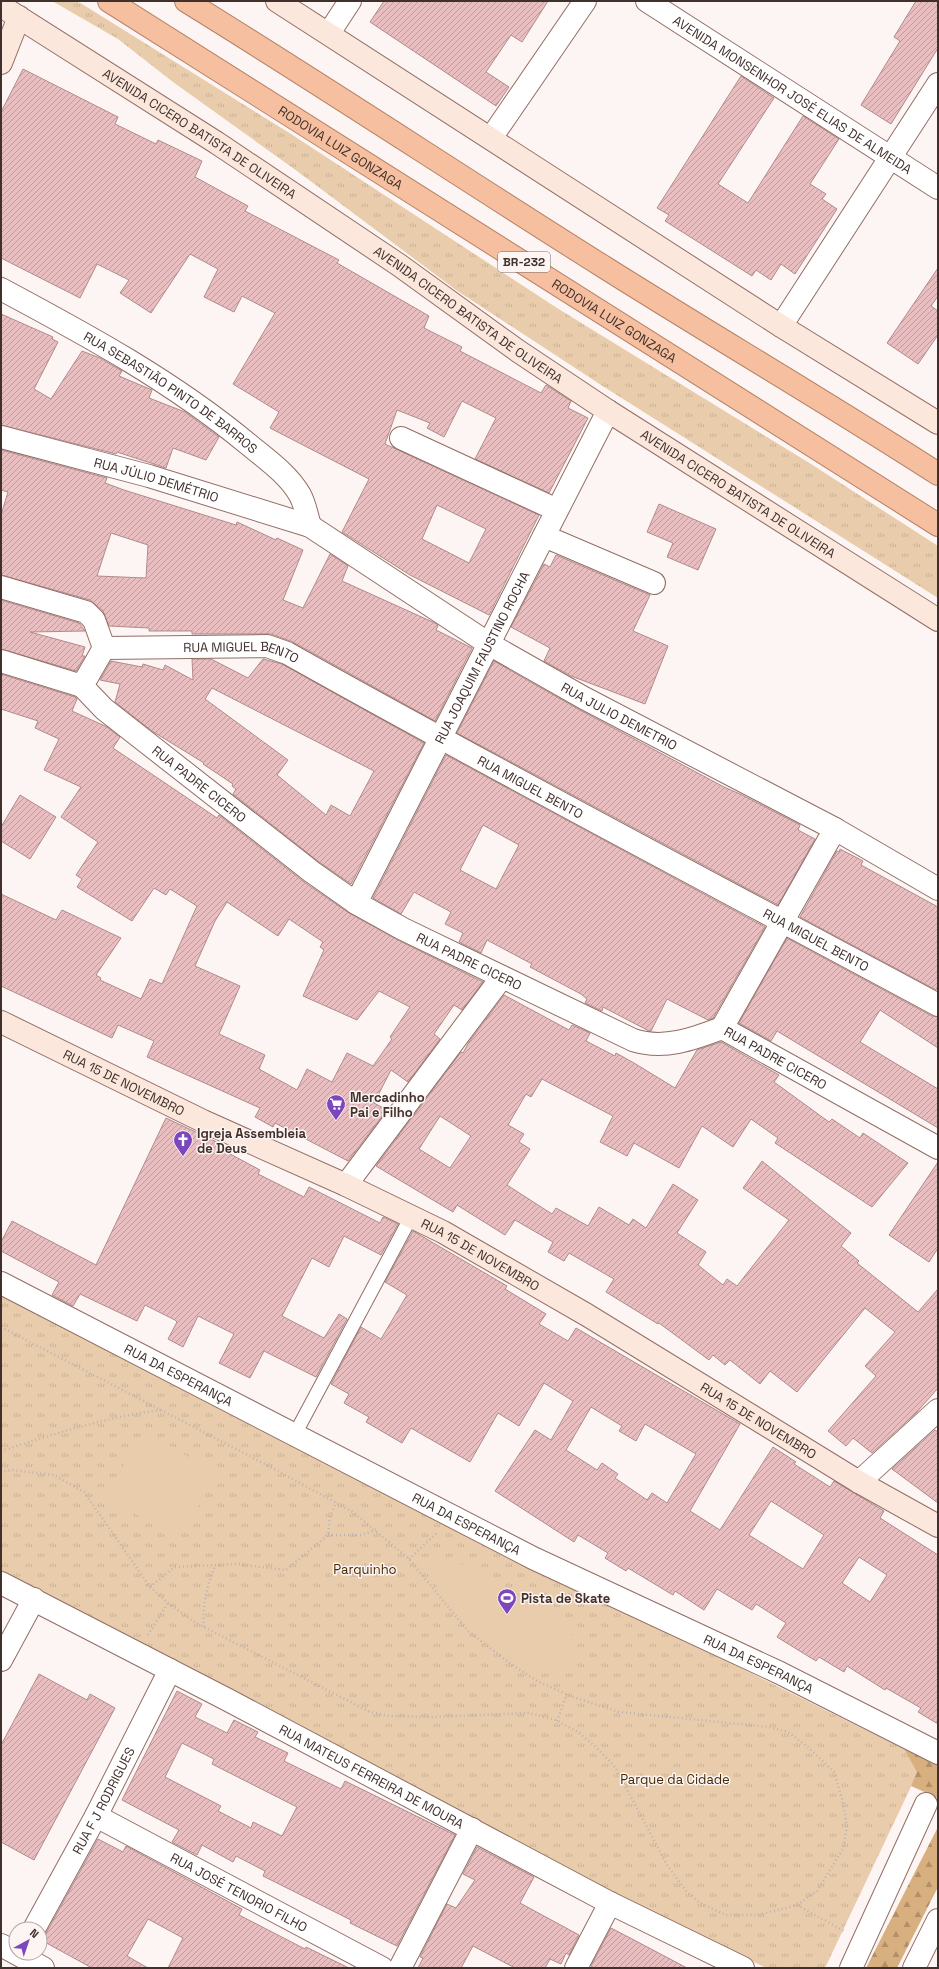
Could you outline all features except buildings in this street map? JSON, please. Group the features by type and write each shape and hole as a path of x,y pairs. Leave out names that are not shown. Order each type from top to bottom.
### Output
{"highway":[{"name":"RODOVIA LUIZ GONZAGA","path":"109,1 938,525"},
{"name":"BR-232","path":"186,1 329,90 605,268 838,410 938,474"}],"main road":[{"path":"277,1 329,33 781,326 938,423"},
{"path":"1,63 10,12"},
{"name":"AVENIDA CICERO BATISTA DE OLIVEIRA","path":"10,12 217,143 399,265 518,351 608,412 938,620"},
{"name":"RUA 15 DE NOVEMBRO","path":"1,1022 203,1121 346,1184 443,1232 587,1315 859,1482 938,1526"}],"street":[{"path":"329,33 350,1"},
{"path":"491,138 585,1"},
{"name":"AVENIDA MONSENHOR JOSÉ ELIAS DE ALMEIDA","path":"647,1 938,188"},
{"path":"781,326 938,84"},
{"name":"RUA SEBASTIÃO PINTO DE BARROS","path":"1,289 92,337 149,372 223,422 290,481 300,495 310,526"},
{"name":"RUA JOAQUIM FAUSTINO ROCHA","path":"356,903 608,412"},
{"name":"RUA JÚLIO DEMÉTRIO","path":"1,437 149,476 310,526"},
{"path":"401,438 557,510"},
{"name":"RUA JULIO DEMETRIO","path":"310,526 489,644 584,698 836,829 938,889"},
{"path":"544,536 654,583"},
{"path":"1,587 86,612 94,620 104,648 82,686 1,661"},
{"name":"RUA MIGUEL BENTO","path":"104,648 267,646 287,653 441,740 938,1005"},
{"name":"RUA PADRE CICERO","path":"82,686 110,714 312,872 356,903 403,929 642,1042 658,1045 672,1043 696,1038 722,1028 938,1148"},
{"path":"722,1028 836,829"},
{"path":"346,1184 502,977"},
{"name":"RUA DA ESPERANÇA","path":"1,1283 533,1558 780,1673 938,1753"},
{"path":"859,1482 938,1410"},
{"name":"RUA MATEUS FERREIRA DE MOURA","path":"1,1583 170,1670 610,1903 744,1968"},
{"path":"1,1660 34,1599"},
{"name":"RUA F J RODRIGUES","path":"38,1921 96,1816 170,1670"},
{"path":"851,1968 926,1804"},
{"name":"RUA JOSÉ TENORIO FILHO","path":"96,1816 382,1968"},
{"path":"400,1968 472,1829"},
{"path":"576,1968 610,1903"},
{"path":"914,1968 938,1920"},
{"path":"31,1961 43,1968"}],"lane":[{"path":"294,1434 411,1217"}],"path":[{"path":"1,1327 353,1512 409,1559 468,1631 511,1664 536,1680 567,1694 619,1712 769,1727 788,1732 809,1748 834,1772 843,1802 847,1826 843,1849 816,1891 797,1905 758,1914 726,1915 700,1902 686,1892 667,1865 614,1767 597,1748 578,1732 557,1721 529,1713 430,1717 390,1716 370,1712 194,1622 168,1604 150,1587 84,1492 54,1475 12,1470 1,1472"},
{"path":"1,1451 85,1424 137,1413 161,1410"},
{"path":"328,1536 330,1517 336,1502"},
{"path":"409,1559 434,1537 450,1515"},
{"path":"150,1587 175,1567 237,1564 286,1570 328,1536 362,1536 376,1530"},
{"path":"204,1627 204,1603 206,1590 215,1565"},
{"path":"137,1653 168,1604"},
{"path":"557,1721 567,1694"},
{"path":"797,1905 863,1941"}],"green space":[{"path":"52,1 76,1 82,4 291,134 557,308 811,464 938,546 938,598 601,385 456,290 297,171 173,82 118,39"},
{"name":"Parque da Cidade","path":"1,1294 133,1362 214,1406 904,1749 918,1772 825,1968 766,1968 611,1892 1,1573"},
{"path":"144,1430 214,1473 195,1515 175,1537 106,1497"},
{"name":"Pista de Skate","path":"432,1553 475,1569 480,1575 502,1588 528,1599 544,1609 571,1633 576,1647 570,1661 559,1671 534,1671 504,1654 453,1607 425,1570"},
{"path":"904,1749 938,1765 938,1798 911,1786 917,1772"},
{"path":"938,1827 938,1887 897,1968 866,1968"}],"place":[{"name":"Mercadinho Pai e Filho","path":"336,1121"},
{"name":"Igreja Assembleia de Deus","path":"183,1157"},
{"name":"Pista de Skate","path":"507,1615"}],"park label":[{"name":"Parquinho","path":"365,1569"}]}
